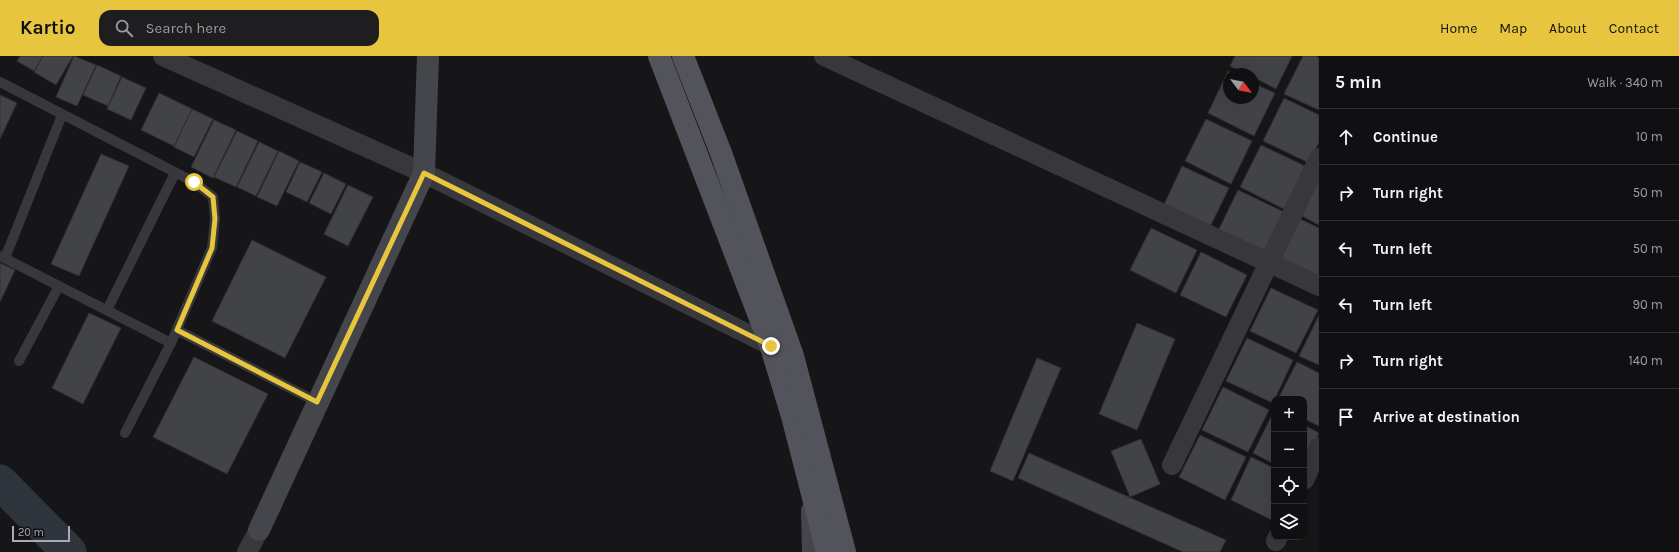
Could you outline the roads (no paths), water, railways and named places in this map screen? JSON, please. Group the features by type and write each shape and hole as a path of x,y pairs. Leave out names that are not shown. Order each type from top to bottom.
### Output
{"main road":[{"path":"659,56 771,346 792,416 827,552"},
{"path":"683,56 721,153 793,356 845,552"}],"street":[{"path":"163,56 424,173 793,356"},
{"path":"247,552 259,530 424,173 428,56"},
{"path":"824,56 1319,286"},
{"path":"1172,465 1319,158"},
{"path":"1307,473 1319,447"},
{"path":"811,490 813,552"}],"lane":[{"path":"0,82 194,182 213,197 215,219 212,248 172,343 125,433"},
{"path":"62,115 3,257 172,343"},
{"path":"107,310 175,172"},
{"path":"19,361 59,286"},
{"path":"177,330 317,402"}],"waterway":[{"path":"0,482 69,552"}]}
